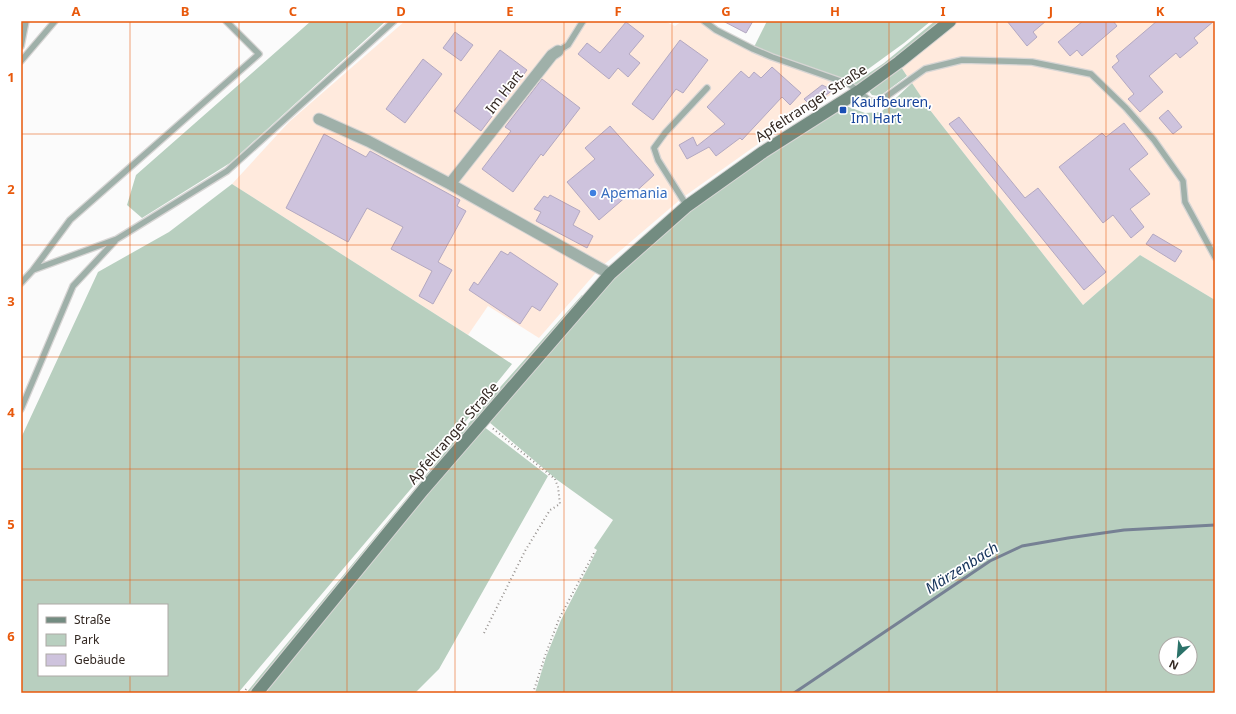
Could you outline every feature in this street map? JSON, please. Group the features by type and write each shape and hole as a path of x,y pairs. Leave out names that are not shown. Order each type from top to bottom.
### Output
{"street":[{"name":"Apfeltranger Straße","path":"257,693 424,490 610,274 687,206 763,152 859,91 899,62 950,21"},
{"name":"Im Hart","path":"450,184 552,55 558,51"},
{"path":"319,119 368,141 450,184 610,274"}],"lane":[{"path":"21,46 26,21"},
{"path":"21,61 55,21"},
{"path":"21,283 33,270 70,220 259,54 226,21"},
{"path":"33,270 117,239 227,171 394,21"},
{"name":"Im Hart","path":"558,51 568,45 583,21"},
{"path":"704,21 716,30 772,57 849,84 870,101 880,101 925,69 962,60 1032,62 1091,74 1126,108 1149,135 1183,181 1185,202 1215,257"},
{"path":"687,206 658,160 654,148 707,88"},
{"path":"21,409 74,286 117,239"}],"path":[{"path":"483,422 555,479 558,487 560,504 550,510 525,551 484,633"},
{"path":"533,693 559,619 595,551"}],"shaded area":[{"path":"405,21 664,21 675,26 682,21 701,21 716,31 845,85 682,198 600,268 539,338 488,306 468,335 232,184 289,122"},
{"path":"957,21 1215,21 1215,300 1140,255 1083,305 930,110 901,67"}],"green space":[{"path":"311,21 386,21 230,163 142,218 127,205 136,175"},
{"path":"767,21 931,21 904,43 849,83 754,47"},
{"path":"935,21 944,21 858,88 853,84 884,63"},
{"path":"901,67 907,76 880,96 872,95 868,90"},
{"path":"912,83 930,110 1083,305 1140,255 1215,300 1215,693 535,693 546,657 561,620 597,550 594,548 613,520 556,479 489,422 612,277 692,209 766,155 846,106 865,113 881,112"},
{"path":"232,184 512,364 415,484 238,693 21,693 21,438 98,272 169,232"},
{"path":"582,295 585,298 253,693 246,693 478,412"},
{"path":"483,426 548,476 439,669 415,693 261,693"}],"building":[{"path":"723,21 753,21 746,33"},
{"path":"1007,21 1046,21 1033,32 1037,37 1027,46"},
{"path":"1083,21 1113,21 1117,26 1082,56 1077,50 1070,56 1058,42"},
{"path":"1157,21 1214,21 1194,38 1198,43 1180,58 1176,53 1149,76 1163,92 1140,112 1128,99 1134,94 1112,67 1119,61 1116,56"},
{"path":"626,22 644,36 629,54 640,63 628,77 618,68 609,79 578,54 587,43 600,53"},
{"path":"455,32 473,45 461,61 443,48"},
{"path":"680,40 708,60 683,93 676,89 653,120 632,104"},
{"path":"500,50 527,70 481,131 454,111"},
{"path":"423,59 442,74 405,123 386,109"},
{"path":"772,67 801,93 790,105 782,97 742,140 740,138 716,156 709,147 687,159 679,145 693,137 697,146 725,124 707,107 741,71 749,78 754,72 761,78"},
{"path":"542,79 580,108 543,156 541,154 513,192 482,169 511,131 505,127"},
{"path":"822,85 833,90 811,106 804,99"},
{"path":"1168,110 1182,127 1173,134 1159,118"},
{"path":"959,117 1025,198 1038,188 1106,272 1084,290 949,124"},
{"path":"1124,123 1148,154 1129,169 1150,194 1130,209 1144,227 1131,238 1113,215 1103,223 1059,167 1102,133 1106,137"},
{"path":"610,126 654,175 630,197 628,195 599,220 567,182 595,159 585,148"},
{"path":"324,134 366,157 370,151 460,200 457,206 466,211 438,262 452,270 433,304 419,296 432,271 391,249 403,227 367,208 348,242 286,208"},
{"path":"550,195 580,211 573,225 593,236 587,248 536,221 541,212 534,209 544,196 548,198"},
{"path":"1153,234 1182,251 1175,262 1146,244"},
{"path":"501,251 508,255 510,252 558,284 540,311 532,306 520,324 469,290 474,282 478,285"}],"waterway":[{"name":"Märzenbach","path":"794,693 990,561 1022,546 1124,530 1215,525"}],"place":[{"name":"Kaufbeuren, Im Hart","path":"843,110"},
{"name":"Apemania","path":"593,193"}]}
